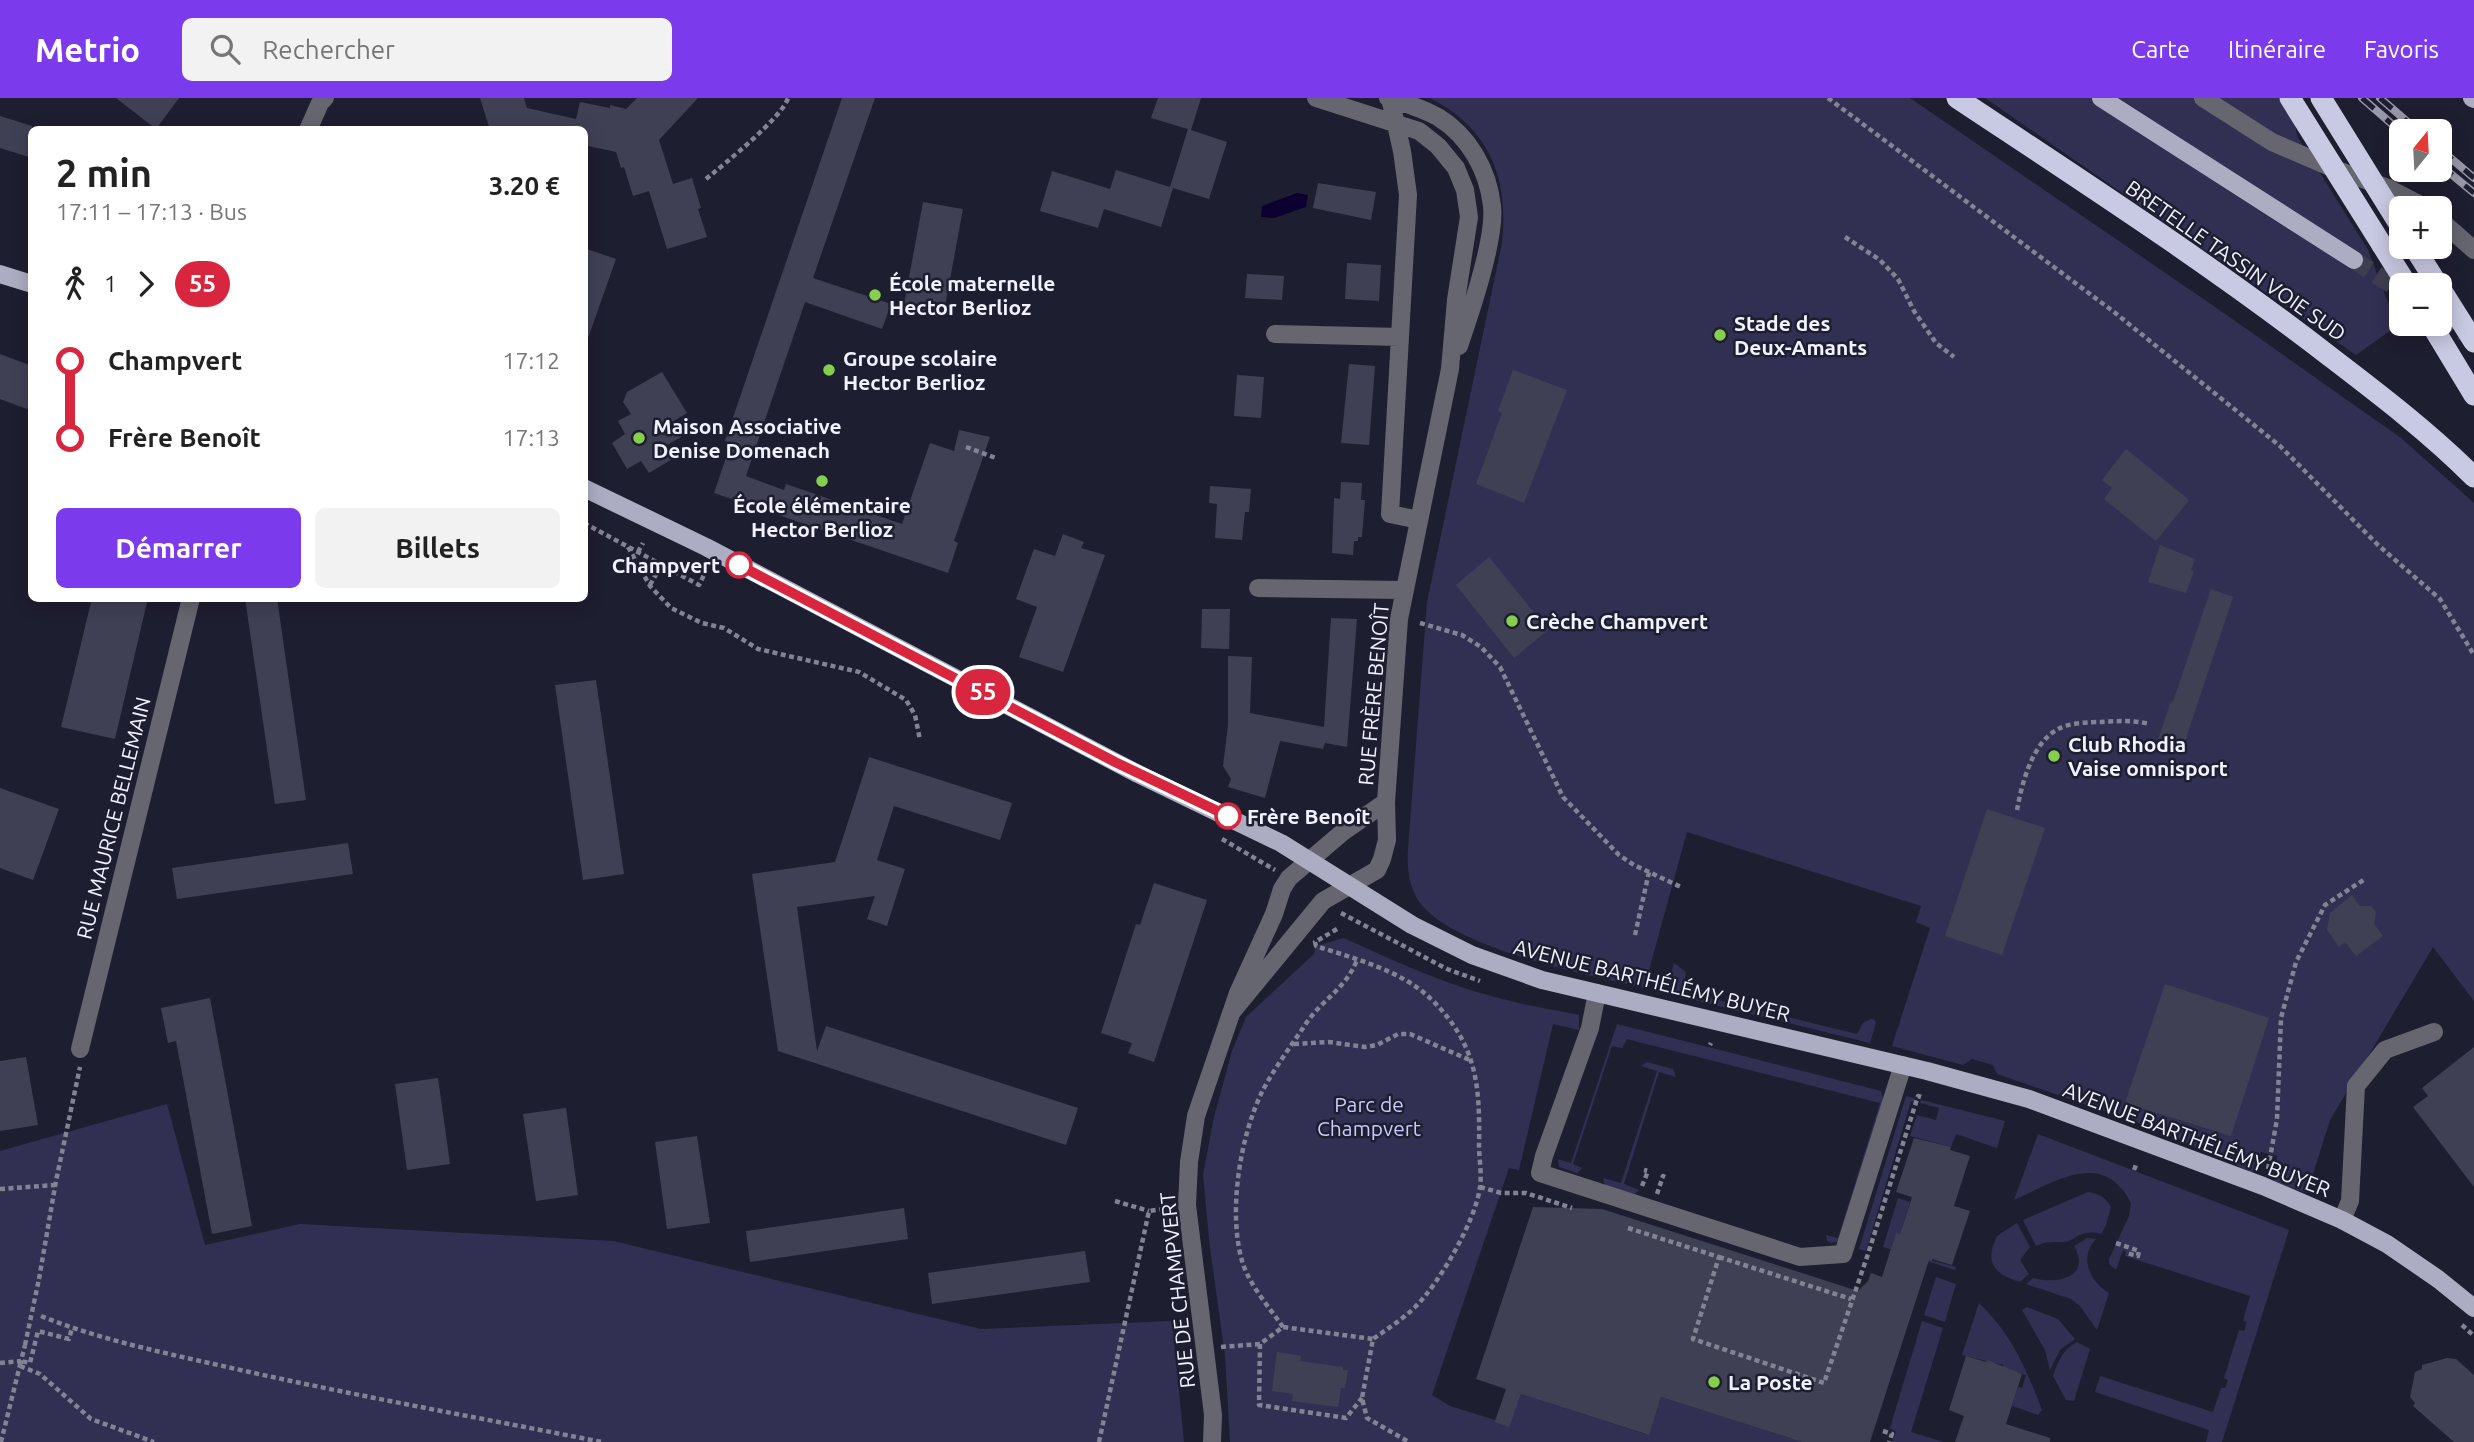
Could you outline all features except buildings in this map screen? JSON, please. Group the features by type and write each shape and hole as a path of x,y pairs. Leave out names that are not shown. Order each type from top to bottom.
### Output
{"highway":[{"name":"BRETELLE TASSIN VOIE SUD","path":"1957,98 2158,232 2282,319 2436,439 2474,477"},
{"path":"2290,98 2400,273"},
{"path":"2321,98 2389,208"},
{"path":"2452,307 2474,342"},
{"path":"2438,336 2474,395"}],"main road":[{"path":"2101,98 2354,260"},
{"path":"0,274 28,283"},
{"name":"AVENUE BARTHÉLÉMY BUYER","path":"588,490 706,547 1103,756 1281,842 1412,925 1472,955 1542,980 1903,1065 2029,1099 2263,1186 2342,1220 2387,1244 2474,1308"}],"street":[{"path":"1316,98 1395,122"},
{"name":"RUE FRÈRE BENOÎT","path":"1389,98 1402,151 1408,195 1390,514 1419,520"},
{"name":"RUE FRÈRE BENOÎT","path":"1389,98 1418,107 1459,132 1473,150 1487,180 1492,208 1489,237 1471,312 1450,369"},
{"path":"2203,98 2272,142 2403,196"},
{"path":"309,126 319,100"},
{"name":"RUE FRÈRE BENOÎT","path":"1350,885 1377,870 1387,840 1386,803 1399,619 1450,369 1456,300 1469,217 1465,190 1456,168 1438,146 1419,131 1395,122"},
{"path":"2452,231 2474,250"},
{"path":"1275,334 1400,337"},
{"name":"RUE FRÈRE BENOÎT","path":"1258,588 1404,590"},
{"name":"RUE MAURICE BELLEMAIN","path":"80,1049 190,602"},
{"name":"RUE DE CHAMPVERT","path":"1212,1442 1213,1415 1187,1205 1189,1162 1196,1116 1231,1013 1274,914 1282,889 1289,878 1344,831 1386,803"},
{"name":"RUE DE CHAMPVERT","path":"1231,1013 1323,901 1350,885"},
{"path":"1597,993 1590,1028 1540,1173 1800,1257 1843,1254 1903,1065"},
{"path":"2342,1220 2350,1201 2356,1086 2385,1050 2434,1032"}],"path":[{"path":"706,180 765,127 787,103 788,98"},
{"path":"1828,98 2114,312 2280,446 2378,545 2440,599 2474,655"},
{"path":"1845,237 1880,260 1898,279 1914,311 1936,343 1955,357"},
{"path":"966,447 996,458"},
{"path":"588,525 699,585 705,573 716,577"},
{"path":"638,552 643,543"},
{"path":"628,547 650,586 671,608 702,623 724,628 758,649 859,672 906,700 915,715 920,740"},
{"path":"650,586 662,564"},
{"path":"1420,623 1462,635 1481,647 1500,667 1563,797 1619,855 1683,888"},
{"path":"2017,810 2029,766 2041,744 2059,728 2092,722 2136,721 2150,724"},
{"path":"1214,834 1289,878"},
{"path":"1635,935 1649,872"},
{"path":"2263,1186 2277,1119 2281,1018 2296,962 2325,905 2365,879"},
{"path":"1323,901 1352,920 1447,969 1488,983"},
{"path":"1337,929 1315,942 1317,946 1403,978 1431,999 1455,1028 1473,1062 1481,1121 1480,1187 1463,1234 1436,1280 1417,1306 1373,1339 1362,1398 1367,1418 1409,1442"},
{"path":"1283,1327 1257,1292 1244,1265 1237,1238 1235,1204 1250,1121 1280,1061 1321,1004 1342,987 1357,960"},
{"path":"1293,1044 1329,1042 1365,1047 1377,1045 1398,1034 1410,1034 1473,1062"},
{"path":"1,1442 39,1279 55,1185 80,1069"},
{"path":"1719,1256 1693,1339 1824,1383 1918,1096 1921,1097"},
{"path":"1640,1192 1648,1171 1644,1170"},
{"path":"0,1189 55,1185"},
{"path":"1480,1187 1501,1193 1525,1193 1572,1208"},
{"path":"1115,1201 1149,1211 1187,1205"},
{"path":"1099,1442 1149,1211"},
{"path":"1628,1228 1851,1300"},
{"path":"2116,1243 2139,1251 2138,1256 2126,1253"},
{"path":"40,1316 72,1328 170,1354 288,1381 602,1442"},
{"path":"2456,1321 2474,1336"},
{"path":"1206,1349 1260,1344 1283,1327 1373,1339"},
{"path":"0,1363 30,1363 38,1331 69,1339 72,1328"},
{"path":"1260,1344 1259,1405 1346,1418 1362,1398"},
{"path":"20,1364 40,1374 91,1419 154,1442"},
{"path":"1883,1430 1892,1434 1889,1442"}],"green space":[{"path":"1430,98 1910,98 2401,438 2474,503 2474,1001 2433,947 2330,1120 2307,1193 2274,1182 2277,1156 2261,1152 2253,1173 2153,1128 1997,1074 1993,1065 1972,1059 1963,1065 1892,1046 1930,928 1916,922 1921,906 1687,832 1644,988 1556,967 1489,946 1434,917 1418,900 1410,882 1408,856 1427,602 1502,243 1503,219 1498,177 1481,140 1451,110"},
{"path":"1985,98 2279,98 2294,116 2297,136 2368,250 2389,305 2389,332 2356,355"},
{"name":"Parc de Champvert","path":"1344,938 1447,982 1489,996 1579,1015 1579,1030 1553,1024 1519,1170 1509,1168 1432,1395 1450,1406 1495,1420 1503,1399 1518,1403 1521,1394 1648,1435 1661,1397 1802,1442 1230,1442 1225,1355 1203,1175 1214,1117 1232,1051 1246,1017 1314,954 1316,946"},
{"path":"1674,963 1686,972 1683,987 1685,992 1857,1034 1863,1023 1875,1020 1870,1043 1665,993"},
{"path":"1617,1024 1881,1091 1884,1101 1840,1241 1827,1241 1826,1235 1838,1238 1880,1103 1627,1039 1622,1048 1612,1046 1573,1164 1582,1168 1577,1173 1559,1167 1558,1159 1571,1163"},
{"path":"1647,1062 1673,1069 1676,1077 1659,1072 1624,1184 1639,1190 1630,1195 1605,1186 1603,1178 1621,1183 1657,1071 1641,1066"},
{"path":"1906,1096 1915,1098 1914,1102 1911,1101 1866,1251 1859,1249"},
{"path":"1921,1100 2005,1121 1997,1148 1956,1134 1951,1147 1910,1136 1917,1115 1936,1120 1939,1108 1920,1103"},
{"path":"167,1104 205,1245 300,1224 613,1241 981,1329 1172,1321 1184,1442 0,1442 0,1151"},
{"path":"2038,1134 2289,1230 2222,1442 2206,1442 2209,1430 2095,1392 2100,1376 2213,1412 2221,1388 2225,1388 2228,1380 2224,1378 2239,1330 2244,1331 2247,1322 2243,1321 2250,1296 2125,1256 2126,1252 2123,1250 2116,1270 2109,1264 2109,1259 2129,1216 2131,1203 2120,1186 2107,1177 2092,1173 2077,1174 2014,1200"},
{"path":"2088,1192 2102,1196 2111,1207 2101,1234 2088,1233 2068,1241 2036,1246 2023,1220"},
{"path":"1898,1198 1910,1202 1900,1234 1896,1233 1892,1245 1916,1253 1915,1256 1956,1267 1955,1270 1883,1247"},
{"path":"2017,1223 2030,1247 2020,1260 2029,1274 2020,1282 1998,1271 1991,1253 1997,1236"},
{"path":"2087,1238 2096,1239 2088,1253 2089,1268 2096,1282 2109,1293 2097,1330 2080,1306 2071,1299 2026,1284 2033,1278 2061,1279 2075,1272 2079,1265 2074,1246"},
{"path":"1936,1277 1956,1284 1945,1322 1924,1315"},
{"path":"1979,1303 2001,1327 2017,1353 2042,1410 2038,1415 2012,1406 2018,1387 2022,1388 2026,1375 2003,1368 2003,1365 1962,1355"},
{"path":"2027,1307 2058,1319 2075,1339 2060,1350 2050,1370 2045,1350 2022,1310"},
{"path":"1922,1321 1943,1328 1911,1432 1944,1442 1892,1442 1896,1432 1890,1428"},
{"path":"2077,1342 2090,1349 2074,1401 2066,1400 2053,1376 2062,1356"}],"shaded area":[{"path":"1297,193 1308,195 1306,207 1274,218 1261,217 1262,206"}],"tunnel":[{"path":"2354,260 2389,283"},
{"path":"2452,324 2468,335"}],"railway":[{"path":"2362,98 2389,122"},
{"path":"2380,98 2404,119"},
{"path":"2452,159 2474,178"},
{"path":"2452,175 2474,193"}],"bus line":[{"name":"55","path":"739,565 1138,774 1228,816"}],"place":[{"name":"École maternelle Hector Berlioz","path":"875,295"},
{"name":"Stade des Deux-Amants","path":"1720,335"},
{"name":"Groupe scolaire Hector Berlioz","path":"829,370"},
{"name":"Maison Associative Denise Domenach","path":"639,438"},
{"name":"École élémentaire Hector Berlioz","path":"822,481"},
{"name":"Champvert","path":"739,565"},
{"name":"Crèche Champvert","path":"1512,621"},
{"name":"Club Rhodia Vaise omnisport","path":"2054,756"},
{"name":"Frère Benoît","path":"1228,816"},
{"name":"La Poste","path":"1714,1382"}]}
